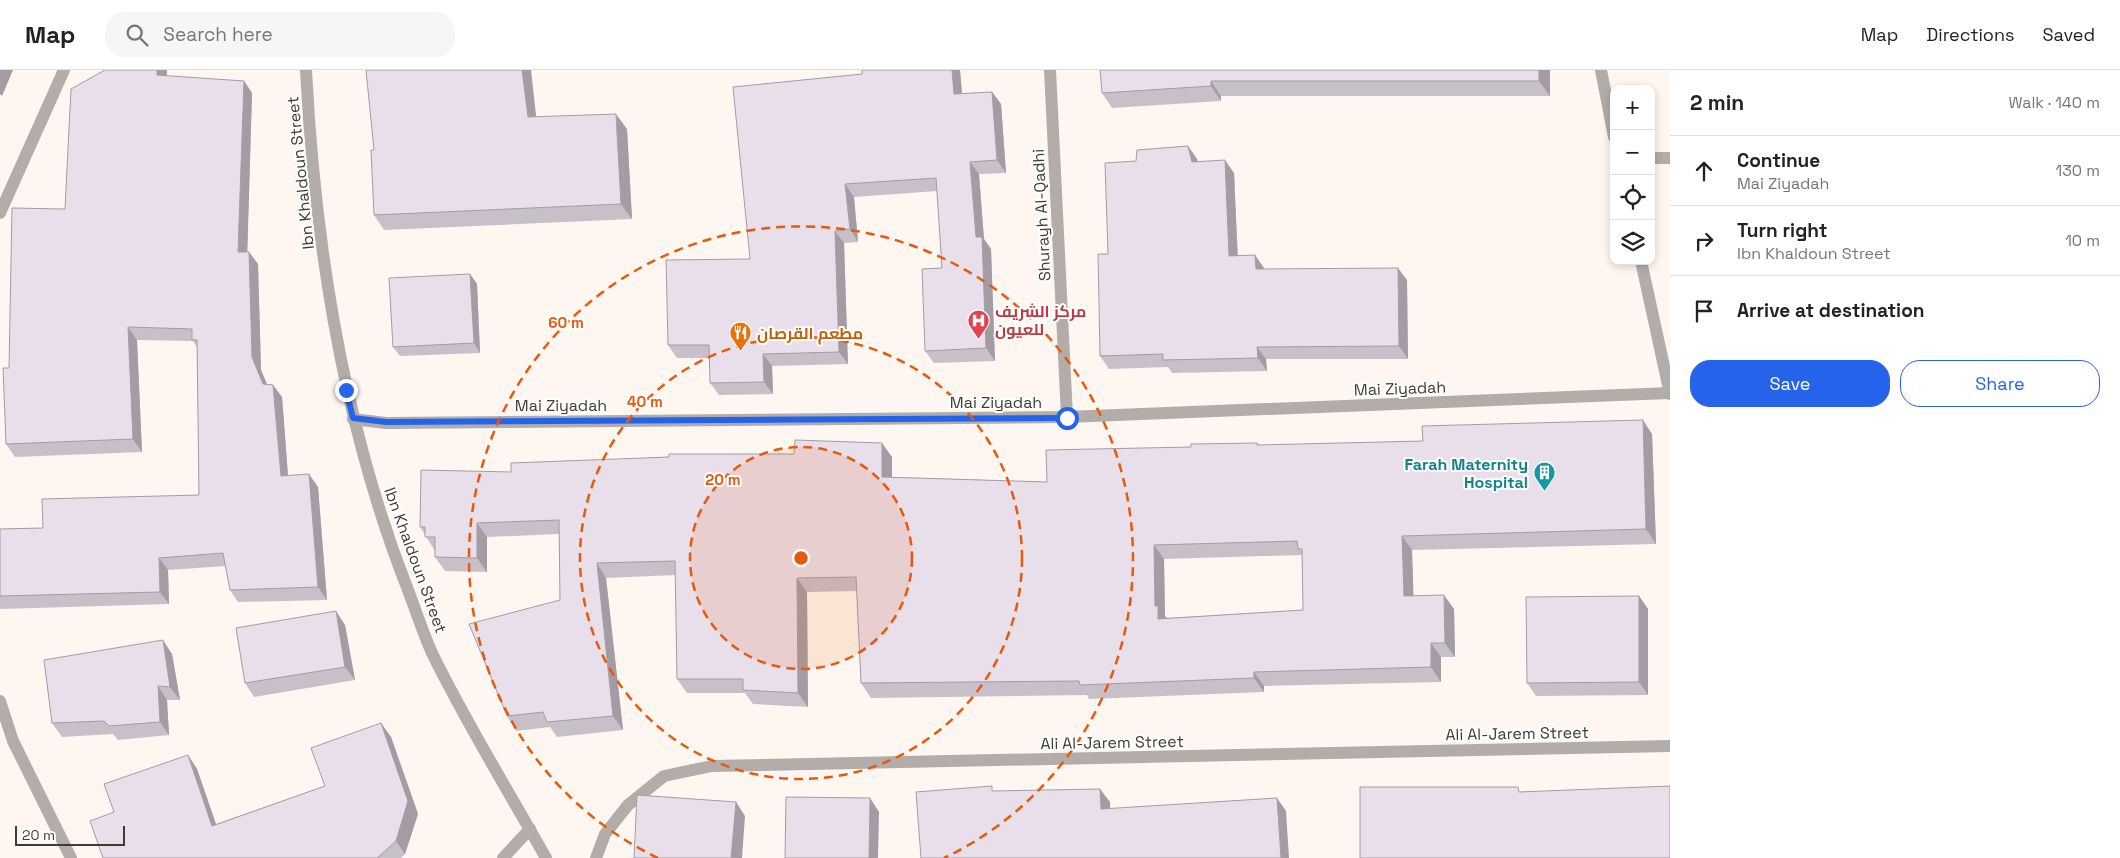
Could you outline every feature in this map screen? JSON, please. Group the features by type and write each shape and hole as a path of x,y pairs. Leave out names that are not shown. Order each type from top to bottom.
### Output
{"street":[{"path":"0,213 64,70"},
{"name":"Ibn Khaldoun Street","path":"306,70 317,212 346,390 388,539 432,652 476,737 546,858"},
{"name":"Shurayh Al-Qadhi","path":"1050,70 1067,418"},
{"path":"1601,70 1613,130"},
{"path":"1655,158 1670,158"},
{"path":"1642,265 1670,394"},
{"name":"Mai Ziyadah","path":"353,418 396,422 1067,418 1670,394"},
{"path":"0,701 13,741 71,858"},
{"name":"Ali Al-Jarem Street","path":"596,858 605,834 628,804 664,776 712,766 1670,746"},
{"path":"503,858 530,829"}],"building":[{"path":"105,70 157,70 157,75 244,81 238,252 249,252 252,357 263,384 273,385 281,476 309,474 318,587 230,590 223,553 159,558 160,592 0,596 0,529 43,528 42,499 199,495 197,340 192,340 192,329 128,327 133,439 6,444 3,368 9,368 12,208 65,209 71,89"},
{"path":"366,70 522,70 528,117 616,114 621,204 374,215 371,150 374,150"},
{"path":"862,70 952,70 954,94 992,92 997,160 970,162 976,237 982,237 986,348 925,351 922,269 942,268 936,178 845,184 850,229 835,231 839,352 763,354 764,382 710,383 709,345 668,345 666,260 750,259 733,87 862,74"},
{"path":"1100,70 1539,70 1539,81 1211,81 1211,86 1102,93"},
{"path":"1188,146 1192,162 1225,160 1229,256 1255,255 1256,269 1398,268 1399,346 1257,347 1258,358 1163,360 1163,354 1100,356 1098,254 1108,254 1105,163 1136,161 1137,150"},
{"path":"470,274 474,343 393,347 389,278"},
{"path":"1643,420 1646,529 1402,536 1404,596 1444,595 1445,643 1431,643 1431,667 1254,672 1254,678 1080,685 1079,681 861,683 856,577 797,578 798,693 743,690 743,679 677,679 675,561 597,563 613,716 547,722 543,712 507,716 469,624 560,600 559,520 477,523 477,558 435,557 435,537 425,537 425,527 420,527 421,470 511,472 511,463 669,457 669,454 794,454 795,440 882,443 882,477 1047,482 1046,450 1191,447 1191,444 1257,443 1257,445 1423,441 1422,426","holes":["1297,541 1298,549 1302,549 1303,610 1158,619 1158,606 1155,606 1154,545"]},
{"path":"1639,596 1639,682 1527,683 1526,597"},
{"path":"336,611 345,667 245,683 236,628"},
{"path":"163,640 170,687 158,686 160,722 109,726 104,721 52,723 44,660"},
{"path":"381,723 408,801 396,841 377,858 103,858 90,821 114,812 104,784 188,755 212,826 325,786 311,748"},
{"path":"992,786 992,791 1100,789 1101,809 1277,798 1281,858 921,858 916,792"},
{"path":"1670,786 1670,858 1360,858 1360,787 1518,787 1519,792"},
{"path":"637,795 736,802 731,858 634,858"},
{"path":"786,797 870,798 869,858 785,858"}],"place":[{"name":"مركز الشريف للعيون","path":"979,339"},
{"name":"مطعم القرصان","path":"741,352"},
{"name":"Farah Maternity Hospital","path":"1544,492"}],"route":[{"path":"346,390 353,418 386,422 1067,418"}]}
